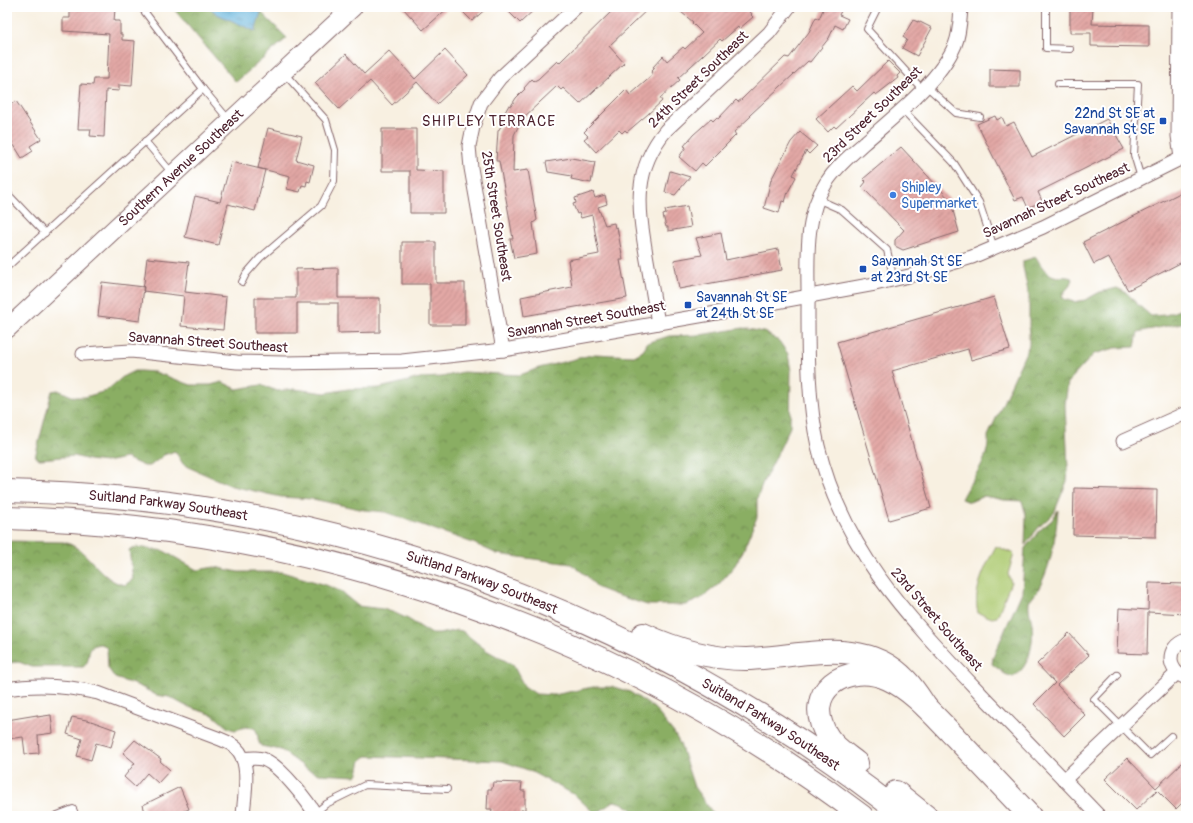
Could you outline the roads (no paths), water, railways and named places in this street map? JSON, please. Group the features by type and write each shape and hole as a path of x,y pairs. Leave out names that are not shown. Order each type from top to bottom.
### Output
{"highway":[{"name":"Suitland Parkway Southeast","path":"7,490 116,496 224,511 328,533 434,562 503,586 560,610 669,662 790,733 843,770 904,816"},
{"name":"Suitland Parkway Southeast","path":"7,518 122,525 220,539 351,567 464,603 566,644 682,700 752,741 862,816"},
{"path":"434,562 533,586 588,608 664,643 705,655 747,658 832,651 851,653 871,658 898,672 907,680 926,707 1030,816"},
{"path":"926,707 888,679 865,673 850,674 837,678 824,694 820,707 821,722 833,744 926,816"}],"main road":[{"name":"Southern Avenue Southeast","path":"7,329 283,72 349,8"}],"street":[{"name":"25th Street Southeast","path":"503,350 471,168 471,136 478,111 489,90 576,7"},
{"name":"24th Street Southeast","path":"658,323 639,215 641,181 647,160 653,147 666,130 769,33 789,7"},
{"name":"23rd Street Southeast","path":"961,7 960,28 954,46 940,69 902,109 841,164 827,180 817,199 810,230 809,295 810,374 814,426 833,493 853,539 884,585 938,648 1099,816"},
{"path":"1181,11 1178,136 1183,157"},
{"name":"Savannah Street Southeast","path":"83,354 131,351 237,362 305,363 402,361 503,350 658,323 894,280 972,257 1043,228 1183,157"},
{"path":"1123,441 1186,414"},
{"path":"1064,780 1121,726 1181,675 1172,667 1171,655 1177,645 1186,640"},
{"path":"7,689 47,686 79,689 98,693 200,730 236,748 243,759 245,774 243,816"},
{"path":"243,759 257,758 266,760 299,791 316,814"}],"lane":[{"path":"141,7 230,121"},
{"path":"878,7 867,29 924,87 956,113 980,117"},
{"path":"1046,7 1046,48 1070,49"},
{"path":"242,282 246,274 260,258 321,206 334,181 335,150 326,120 283,72"},
{"path":"1058,84 1138,84 1134,155 1141,178"},
{"path":"7,268 203,88"},
{"path":"902,109 954,163 979,202 994,248"},
{"path":"145,141 173,175"},
{"path":"7,194 45,232"},
{"path":"817,199 842,210 888,250 894,280"},
{"path":"1117,675 1094,699 1150,755 1171,736"},
{"path":"316,814 326,804 365,785 447,788"},
{"path":"55,816 73,809 76,816"}],"water":[{"path":"209,7 252,7 261,12 255,31 217,14"}],"place":[{"name":"22nd St SE at Savannah St SE","path":"1163,121"},
{"name":"Shipley Supermarket","path":"893,195"},
{"name":"Savannah St SE at 23rd St SE","path":"863,269"},
{"name":"Savannah St SE at 24th St SE","path":"688,305"}],"district":[{"name":"SHIPLEY TERRACE","path":"489,121"}]}
